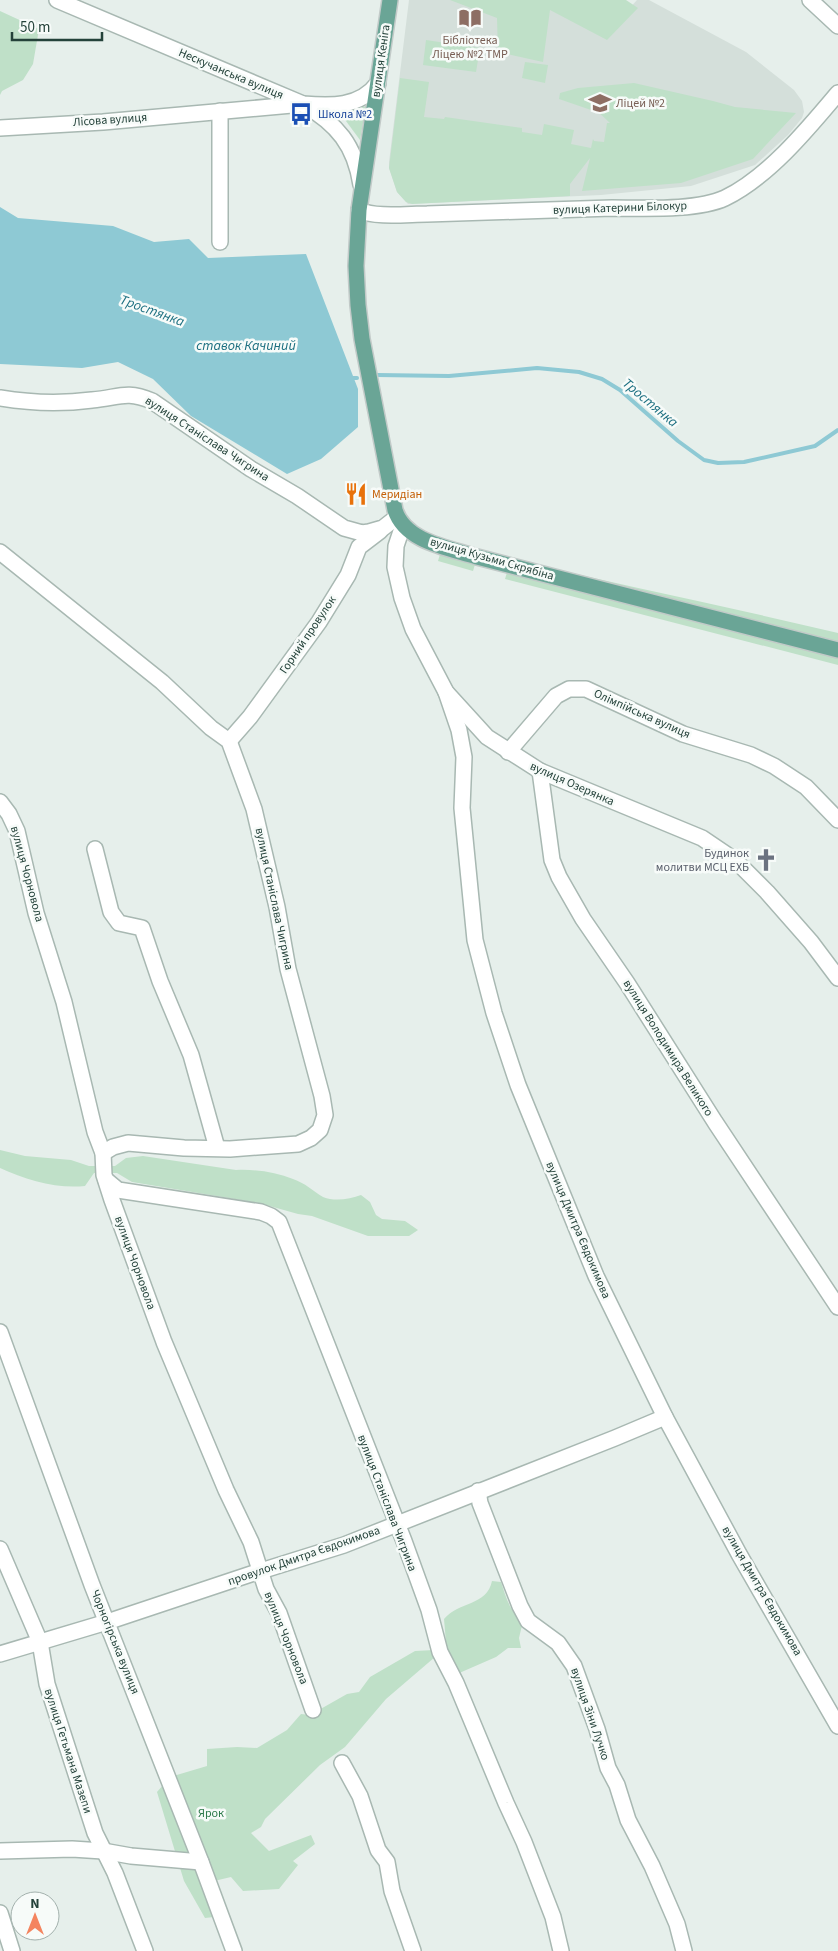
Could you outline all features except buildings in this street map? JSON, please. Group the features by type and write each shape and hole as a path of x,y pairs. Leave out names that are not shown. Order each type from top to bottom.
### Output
{"main road":[{"name":"вулиця Кеніга","path":"359,210 390,0"},
{"path":"359,210 356,266 362,339 400,521"},
{"name":"вулиця Кузьми Скрябіна","path":"400,521 418,536 428,541 477,557 838,650"}],"street":[{"name":"Нескучанська вулиця","path":"57,0 303,104 343,104 359,99 371,91 378,83"},
{"path":"810,0 838,26"},
{"name":"вулиця Катерини Білокур","path":"359,210 387,214 426,214 667,208 710,203 741,189 755,179 799,139 838,93"},
{"name":"Лісова вулиця","path":"0,128 103,122 303,104"},
{"path":"303,104 324,117 342,135 355,158 362,191"},
{"path":"220,111 220,242"},
{"name":"вулиця Станіслава Чигрина","path":"0,398 62,402 136,394 152,401 251,469 298,496 344,528 362,533 383,528 400,521"},
{"name":"вулиця Озерянка","path":"400,521 395,568 400,593 413,630 446,692 487,737 540,771 623,807 702,838 736,861 767,892 811,942 838,978"},
{"name":"Горний провулок","path":"229,741 250,717 319,622 348,575 359,547 383,528"},
{"path":"0,552 162,682 211,728 229,741"},
{"name":"Олімпійська вулиця","path":"508,752 556,696 569,689 586,689 684,734 751,755 774,766 806,787 838,820"},
{"name":"вулиця Дмитра Євдокимова","path":"446,692 462,743 464,757 462,808 474,932 494,1013 518,1085 596,1276 665,1417 739,1554 838,1726"},
{"name":"вулиця Станіслава Чигрина","path":"229,741 254,809 277,907 288,968 322,1096 325,1115 320,1130 298,1144 240,1148 184,1148 128,1143 113,1147 104,1169 118,1190 255,1211 271,1216 278,1222 397,1524 429,1610 440,1652 456,1683 524,1842 553,1917 561,1951"},
{"name":"вулиця Володимира Великого","path":"540,771 552,860 559,877 583,919 627,983 715,1122 838,1307"},
{"name":"вулиця Чорновола","path":"0,802 17,830 36,913 64,1002 104,1169 164,1342 226,1490 251,1542 266,1589 278,1613 313,1710"},
{"path":"94,849 111,912 119,923 142,928 160,981 191,1055 217,1148"},
{"name":"Чорногірська вулиця","path":"0,1332 92,1585 108,1622 234,1951"},
{"name":"провулок Дмитра Євдокимова","path":"0,1654 108,1622 344,1545 665,1417"},
{"name":"вулиця Зіни Лучко","path":"478,1491 480,1503 520,1606 528,1621 558,1643 574,1666 597,1729 608,1768 617,1785 628,1820 652,1866 673,1916 684,1951"},
{"name":"вулиця Гетьмана Мазепи","path":"0,1548 40,1642 47,1684 53,1705 95,1833 115,1873 145,1951"},
{"path":"342,1763 360,1796 378,1850 387,1862 392,1891 413,1951"},
{"path":"0,1851 72,1849 201,1862"},
{"path":"0,1913 12,1951"}],"shaded area":[{"name":"Ліцей №2","path":"409,0 561,0 604,36 637,0 649,0 746,52 794,90 802,101 804,112 802,118 788,135 755,165 691,186 601,195 408,204 397,192 389,168 389,162"}],"green space":[{"path":"450,0 626,0 638,8 607,40 550,10 543,62 498,52 497,18"},
{"path":"0,11 39,29 33,64 23,80 2,91 0,95"},
{"path":"426,40 480,48 476,72 423,65"},
{"path":"525,62 548,65 545,83 522,78"},
{"path":"400,78 429,82 424,117 444,119 445,117 522,128 522,132 542,135 544,124 574,130 571,144 591,148 593,139 594,141 604,142 607,123 610,123 594,108 591,110 559,99 560,93 578,88 634,83 735,107 796,113 753,159 681,183 582,191 590,158 570,184 570,196 412,204 406,202 397,192 389,168"},
{"path":"366,106 360,140 340,113"},
{"path":"441,551 476,561 473,571 438,561"},
{"path":"497,555 838,633 838,644"},
{"path":"508,569 838,655 838,665 505,579"},
{"path":"0,1150 25,1156 71,1160 89,1166 115,1166 126,1158 143,1156 236,1170 273,1173 297,1181 328,1199 352,1198 361,1195 370,1202 376,1215 382,1219 405,1221 418,1230 409,1236 368,1236 312,1216 259,1203 132,1182 117,1173 94,1173 85,1186 53,1185 31,1180 0,1168"},
{"path":"492,1581 501,1582 511,1608 523,1621 519,1638 521,1648 508,1648 496,1657 457,1674 447,1654 444,1619 457,1609 479,1599 489,1589"},
{"name":"Ярок","path":"434,1650 435,1657 386,1699 345,1747 320,1765 265,1819 261,1827 251,1833 269,1851 311,1835 315,1844 293,1861 298,1865 279,1889 243,1891 231,1877 214,1881 214,1917 205,1918 184,1881 157,1792 170,1777 207,1766 207,1749 257,1748 287,1730 301,1714 310,1715 347,1694 359,1692 370,1677 415,1651"}],"water":[{"name":"ставок Качиний","path":"0,207 18,218 113,226 154,242 189,239 208,258 306,254 358,389 358,427 321,459 287,474 191,416 153,379 118,362 82,368 0,364"}],"waterway":[{"name":"Тростянка","path":"377,375 449,376 537,368 579,372 602,379 620,390 678,441 704,460 718,463 744,462 815,446 838,430"},
{"name":"Тростянка","path":"348,378 357,378"}],"place":[{"name":"Бібліотека Ліцею №2 ТМР","path":"470,18"},
{"name":"Ліцей №2","path":"600,103"},
{"name":"Школа №2","path":"301,114"},
{"name":"Меридіан","path":"356,494"},
{"name":"Будинок молитви МСЦ ЕХБ","path":"766,860"}]}
